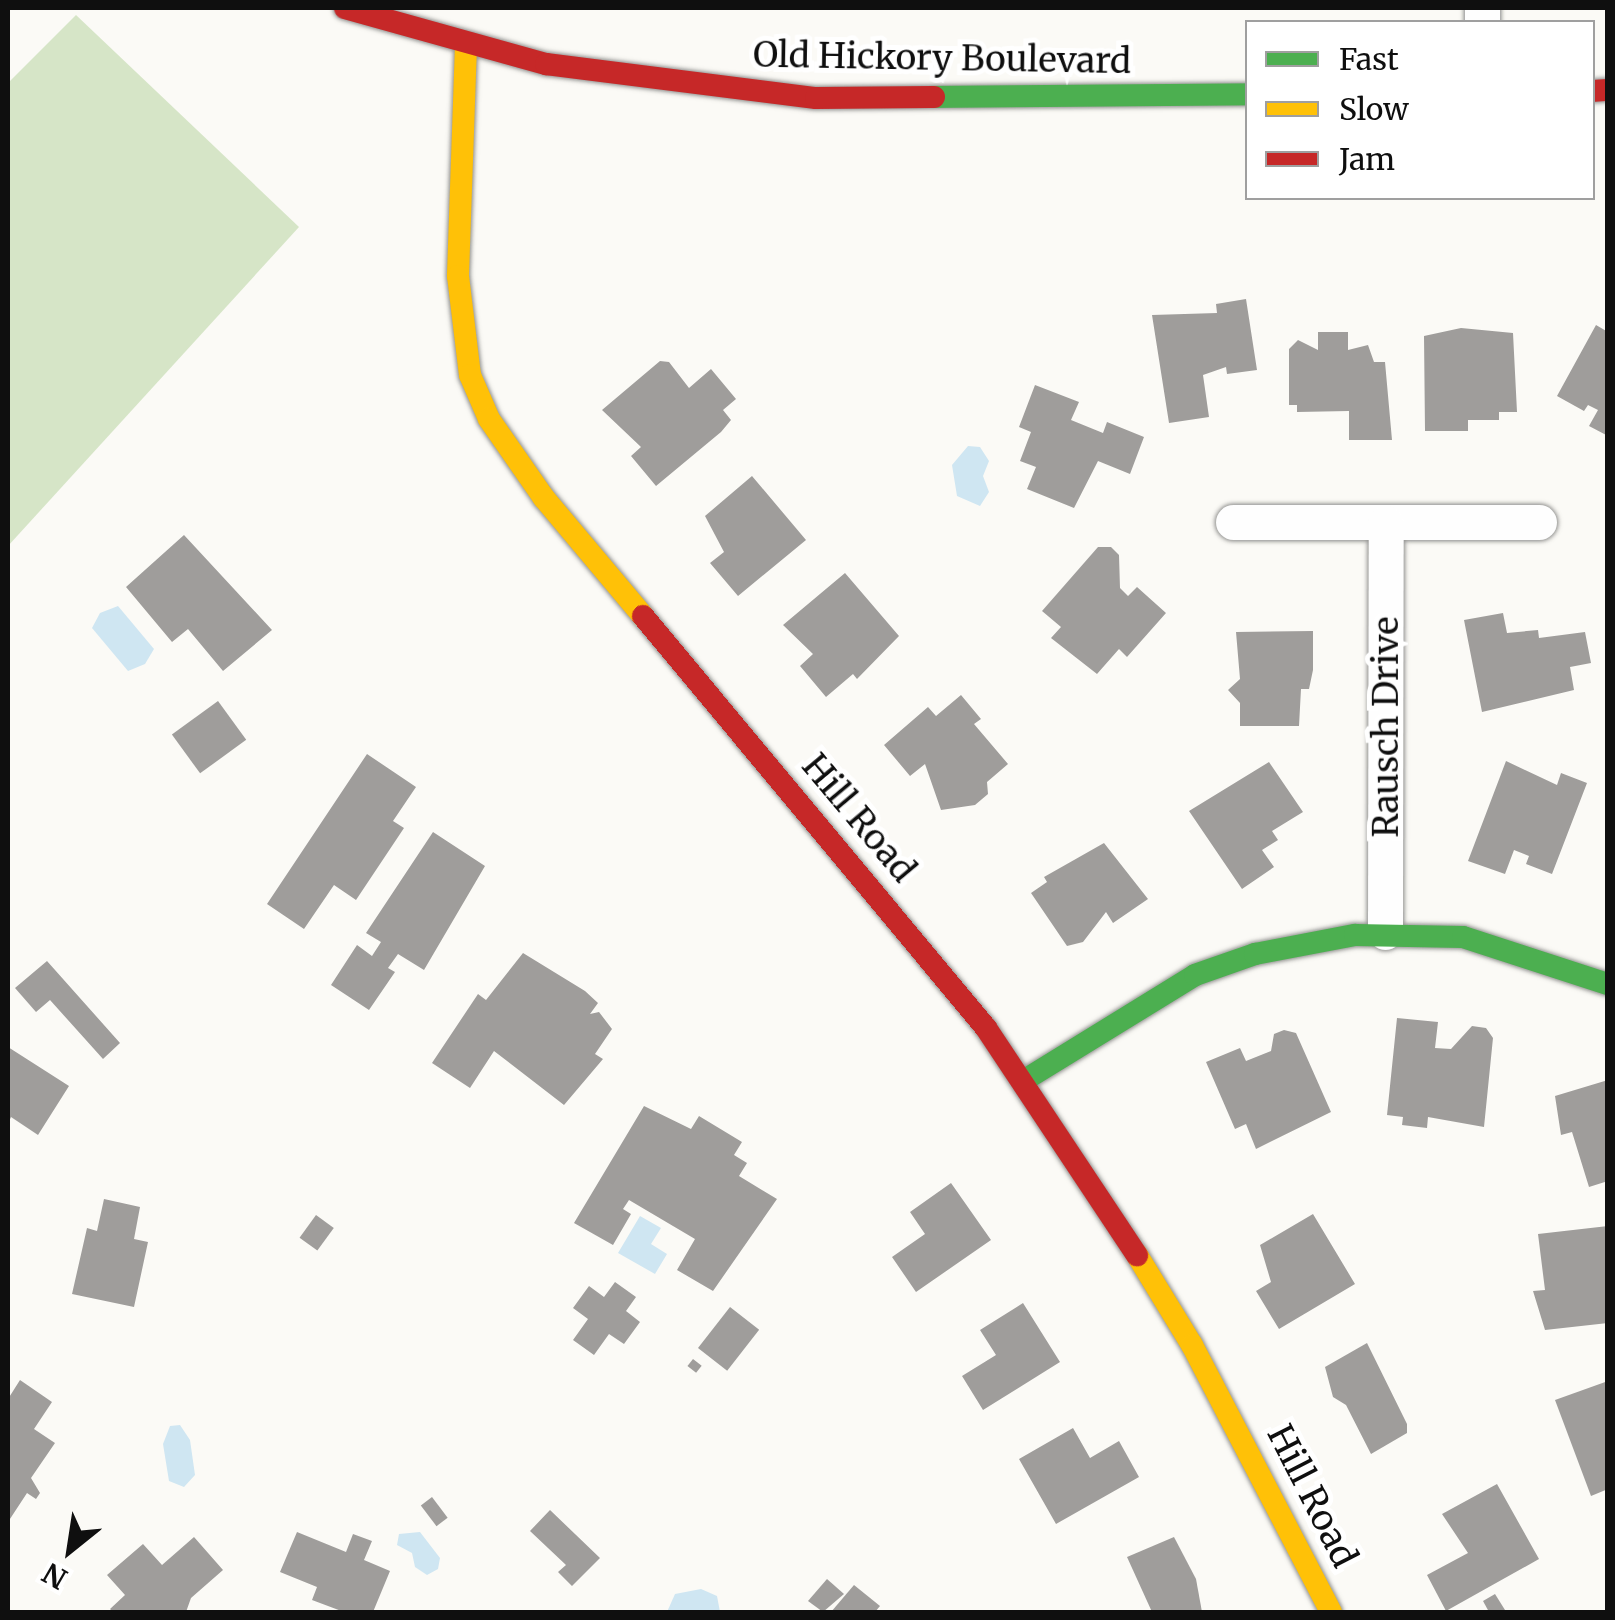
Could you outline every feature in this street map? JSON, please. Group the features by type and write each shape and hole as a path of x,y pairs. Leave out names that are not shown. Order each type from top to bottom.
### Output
{"street":[{"name":"Old Hickory Boulevard","path":"346,8 466,45 618,76 816,98 1245,94"},
{"name":"Hill Road","path":"466,45 458,276 470,375 489,419 544,498 937,966 1023,1081 1192,1345 1331,1612"},
{"path":"1233,522 1539,522"},
{"name":"Rausch Drive","path":"1386,523 1386,932"},
{"path":"1023,1081 1194,976 1255,954 1386,932 1509,947 1608,984"}],"green space":[{"path":"76,15 299,227 8,546 8,83"}],"water":[{"path":"968,446 980,447 989,461 983,476 989,492 980,506 957,496 952,465"},
{"path":"118,606 154,649 145,664 128,671 92,628 100,613"},
{"path":"640,1216 661,1228 651,1244 667,1254 655,1274 618,1253"},
{"path":"180,1425 190,1440 195,1475 184,1487 169,1481 163,1444 170,1426"},
{"path":"420,1532 440,1558 438,1569 427,1575 415,1567 412,1553 397,1545 399,1534"},
{"path":"701,1589 717,1596 720,1612 667,1612 675,1594"}],"building":[{"path":"1246,299 1257,370 1227,374 1226,367 1203,375 1209,417 1169,423 1152,315 1217,313 1216,304"},
{"path":"1596,325 1608,332 1608,436 1589,426 1598,410 1588,405 1584,411 1557,396"},
{"path":"1461,328 1513,333 1517,412 1499,412 1499,420 1468,420 1468,431 1425,431 1424,336"},
{"path":"1318,332 1348,332 1348,350 1368,345 1374,362 1385,362 1392,440 1349,440 1349,411 1297,412 1297,405 1289,405 1289,349 1298,340 1318,350"},
{"path":"660,361 669,362 689,388 711,369 736,399 723,410 731,420 721,432 656,486 631,456 641,447 602,410"},
{"path":"1035,385 1079,402 1071,420 1103,433 1107,422 1144,437 1130,474 1098,461 1074,508 1027,489 1036,467 1020,461 1031,432 1019,427"},
{"path":"752,476 806,540 738,596 710,563 724,552 705,516"},
{"path":"184,535 272,630 223,671 188,629 172,642 126,587"},
{"path":"1098,547 1111,547 1119,555 1120,588 1128,596 1137,587 1166,613 1127,657 1119,649 1097,674 1051,638 1061,627 1042,611"},
{"path":"845,573 899,636 857,679 853,674 826,697 800,666 813,654 783,625"},
{"path":"1503,613 1507,633 1538,630 1539,638 1585,632 1591,663 1570,667 1574,690 1482,712 1464,620"},
{"path":"1313,631 1313,670 1309,689 1301,689 1299,726 1240,726 1240,703 1228,690 1240,679 1236,632"},
{"path":"961,695 981,719 974,724 1008,764 987,782 988,794 975,805 941,810 925,764 910,776 884,745 928,707 936,716"},
{"path":"218,701 246,740 200,773 172,735"},
{"path":"367,754 416,787 393,821 404,828 356,900 334,885 304,929 267,904"},
{"path":"1506,761 1557,785 1561,773 1587,783 1552,874 1526,864 1529,856 1514,850 1505,874 1468,861"},
{"path":"1269,762 1303,812 1272,831 1278,840 1262,850 1274,867 1242,889 1189,811"},
{"path":"433,832 485,866 424,970 398,954 388,968 395,972 369,1010 331,985 357,945 372,956 381,942 366,933"},
{"path":"1104,843 1148,899 1113,923 1106,912 1083,942 1067,946 1031,893 1047,882 1044,877"},
{"path":"523,953 585,991 598,1003 590,1014 599,1012 612,1029 595,1054 603,1059 564,1105 494,1051 470,1088 432,1063 478,994 486,1000"},
{"path":"47,961 120,1043 103,1059 50,1000 36,1012 15,988"},
{"path":"1397,1018 1438,1022 1435,1048 1451,1049 1472,1026 1486,1028 1493,1038 1484,1127 1428,1117 1427,1128 1402,1125 1403,1117 1387,1115"},
{"path":"1284,1030 1296,1033 1331,1112 1256,1149 1246,1124 1235,1129 1206,1062 1240,1048 1246,1061 1271,1051 1274,1034"},
{"path":"8,1047 69,1086 38,1135 11,1117 8,1124"},
{"path":"1608,1080 1608,1181 1589,1187 1572,1132 1561,1135 1555,1096"},
{"path":"644,1106 691,1129 699,1116 742,1142 734,1155 747,1163 739,1176 777,1199 713,1291 677,1270 695,1239 629,1200 623,1209 631,1214 613,1245 574,1223"},
{"path":"951,1183 991,1240 916,1292 892,1257 925,1234 910,1212"},
{"path":"104,1199 140,1207 134,1239 148,1242 134,1307 72,1294 87,1228 97,1231"},
{"path":"1313,1214 1355,1284 1279,1329 1256,1291 1271,1282 1260,1245"},
{"path":"316,1215 334,1228 317,1251 300,1238"},
{"path":"1608,1226 1608,1323 1545,1330 1533,1291 1545,1290 1538,1234"},
{"path":"615,1282 636,1297 626,1311 640,1322 624,1344 609,1334 594,1355 573,1340 588,1319 573,1308 589,1286 604,1297"},
{"path":"1023,1303 1060,1362 983,1410 962,1376 996,1355 980,1330"},
{"path":"730,1307 759,1330 727,1371 698,1348"},
{"path":"1367,1343 1407,1424 1407,1433 1371,1454 1346,1405 1333,1397 1325,1367"},
{"path":"693,1359 702,1366 696,1373 687,1366"},
{"path":"20,1380 52,1402 34,1429 55,1443 31,1478 40,1493 36,1499 27,1493 8,1522 8,1399"},
{"path":"1608,1381 1608,1489 1591,1496 1555,1400"},
{"path":"1073,1428 1090,1458 1119,1441 1139,1477 1056,1524 1019,1459"},
{"path":"1497,1484 1539,1559 1446,1611 1427,1575 1468,1553 1442,1514"},
{"path":"432,1497 448,1518 436,1526 421,1505"},
{"path":"550,1510 600,1558 572,1586 558,1572 566,1565 530,1531"},
{"path":"297,1532 346,1552 353,1534 372,1541 364,1560 390,1571 373,1612 344,1612 312,1600 317,1587 280,1572"},
{"path":"194,1537 223,1570 191,1598 186,1612 110,1609 125,1595 107,1575 143,1544 162,1565"},
{"path":"1174,1537 1196,1579 1202,1612 1152,1612 1127,1557"},
{"path":"827,1579 844,1594 823,1612 808,1601"},
{"path":"854,1585 880,1606 875,1612 831,1612"},
{"path":"1495,1594 1505,1610 1489,1612 1483,1601"}],"traffic: fast":[{"path":"934,97 1245,94"},
{"path":"1023,1081 1195,975 1255,954 1355,935 1463,937 1608,984"}],"traffic: slow":[{"path":"466,45 458,276 470,375 489,419 544,498 643,616"},
{"path":"1137,1255 1192,1345 1331,1612"}],"traffic: jam":[{"path":"345,8 546,64 816,98 934,97"},
{"path":"1595,91 1608,90"},
{"path":"643,616 986,1028 1137,1255"}]}
